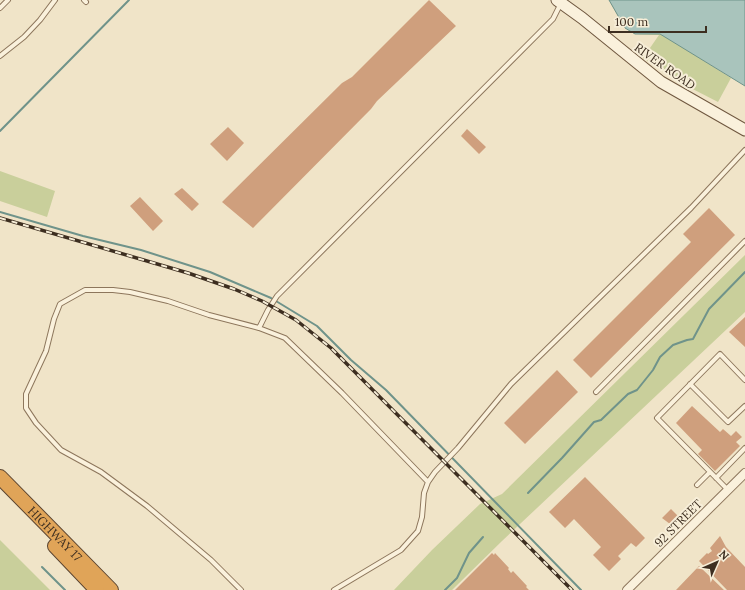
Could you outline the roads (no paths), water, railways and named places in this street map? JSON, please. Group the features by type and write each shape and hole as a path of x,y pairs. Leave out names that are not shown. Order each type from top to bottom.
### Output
{"highway":[{"name":"HIGHWAY 17","path":"0,478 111,590"},
{"name":"HIGHWAY 17","path":"0,490 97,590"}],"main road":[{"name":"RIVER ROAD","path":"559,1 661,82 745,130"}],"street":[{"name":"92 STREET","path":"627,590 745,473"}],"lane":[{"path":"0,8 8,0"},
{"path":"0,56 24,37 40,20 55,0"},
{"path":"259,328 277,296 553,19 559,1"},
{"path":"334,590 401,550 418,531 422,517 424,493 428,482 435,472 458,448 511,384 692,208 745,150"},
{"path":"596,392 745,241"},
{"path":"240,590 211,560 147,506 101,472 61,450 36,424 26,408 26,394 46,351 54,319 60,304 85,290 113,290 130,292 168,301 209,315 259,328 285,338 342,393 428,482"},
{"path":"728,490 658,418 720,354 745,380"},
{"path":"690,384 728,422 745,406"},
{"path":"716,478 745,448"},
{"path":"697,485 710,472"}],"water":[{"path":"609,0 745,0 745,86 660,34 635,34 625,28"}],"waterway":[{"path":"0,131 129,0"},
{"path":"0,212 83,236 141,250 210,272 271,298 317,326 351,360 386,390 581,590"},
{"path":"528,493 594,422 601,420 628,394 637,390 653,370 660,357 673,345 693,339 709,309 745,272"},
{"path":"445,590 457,578 469,553 483,537"},
{"path":"42,567 65,590"}],"railway":[{"path":"0,218 188,273 234,289 262,301 296,320 331,348 572,590"}]}
